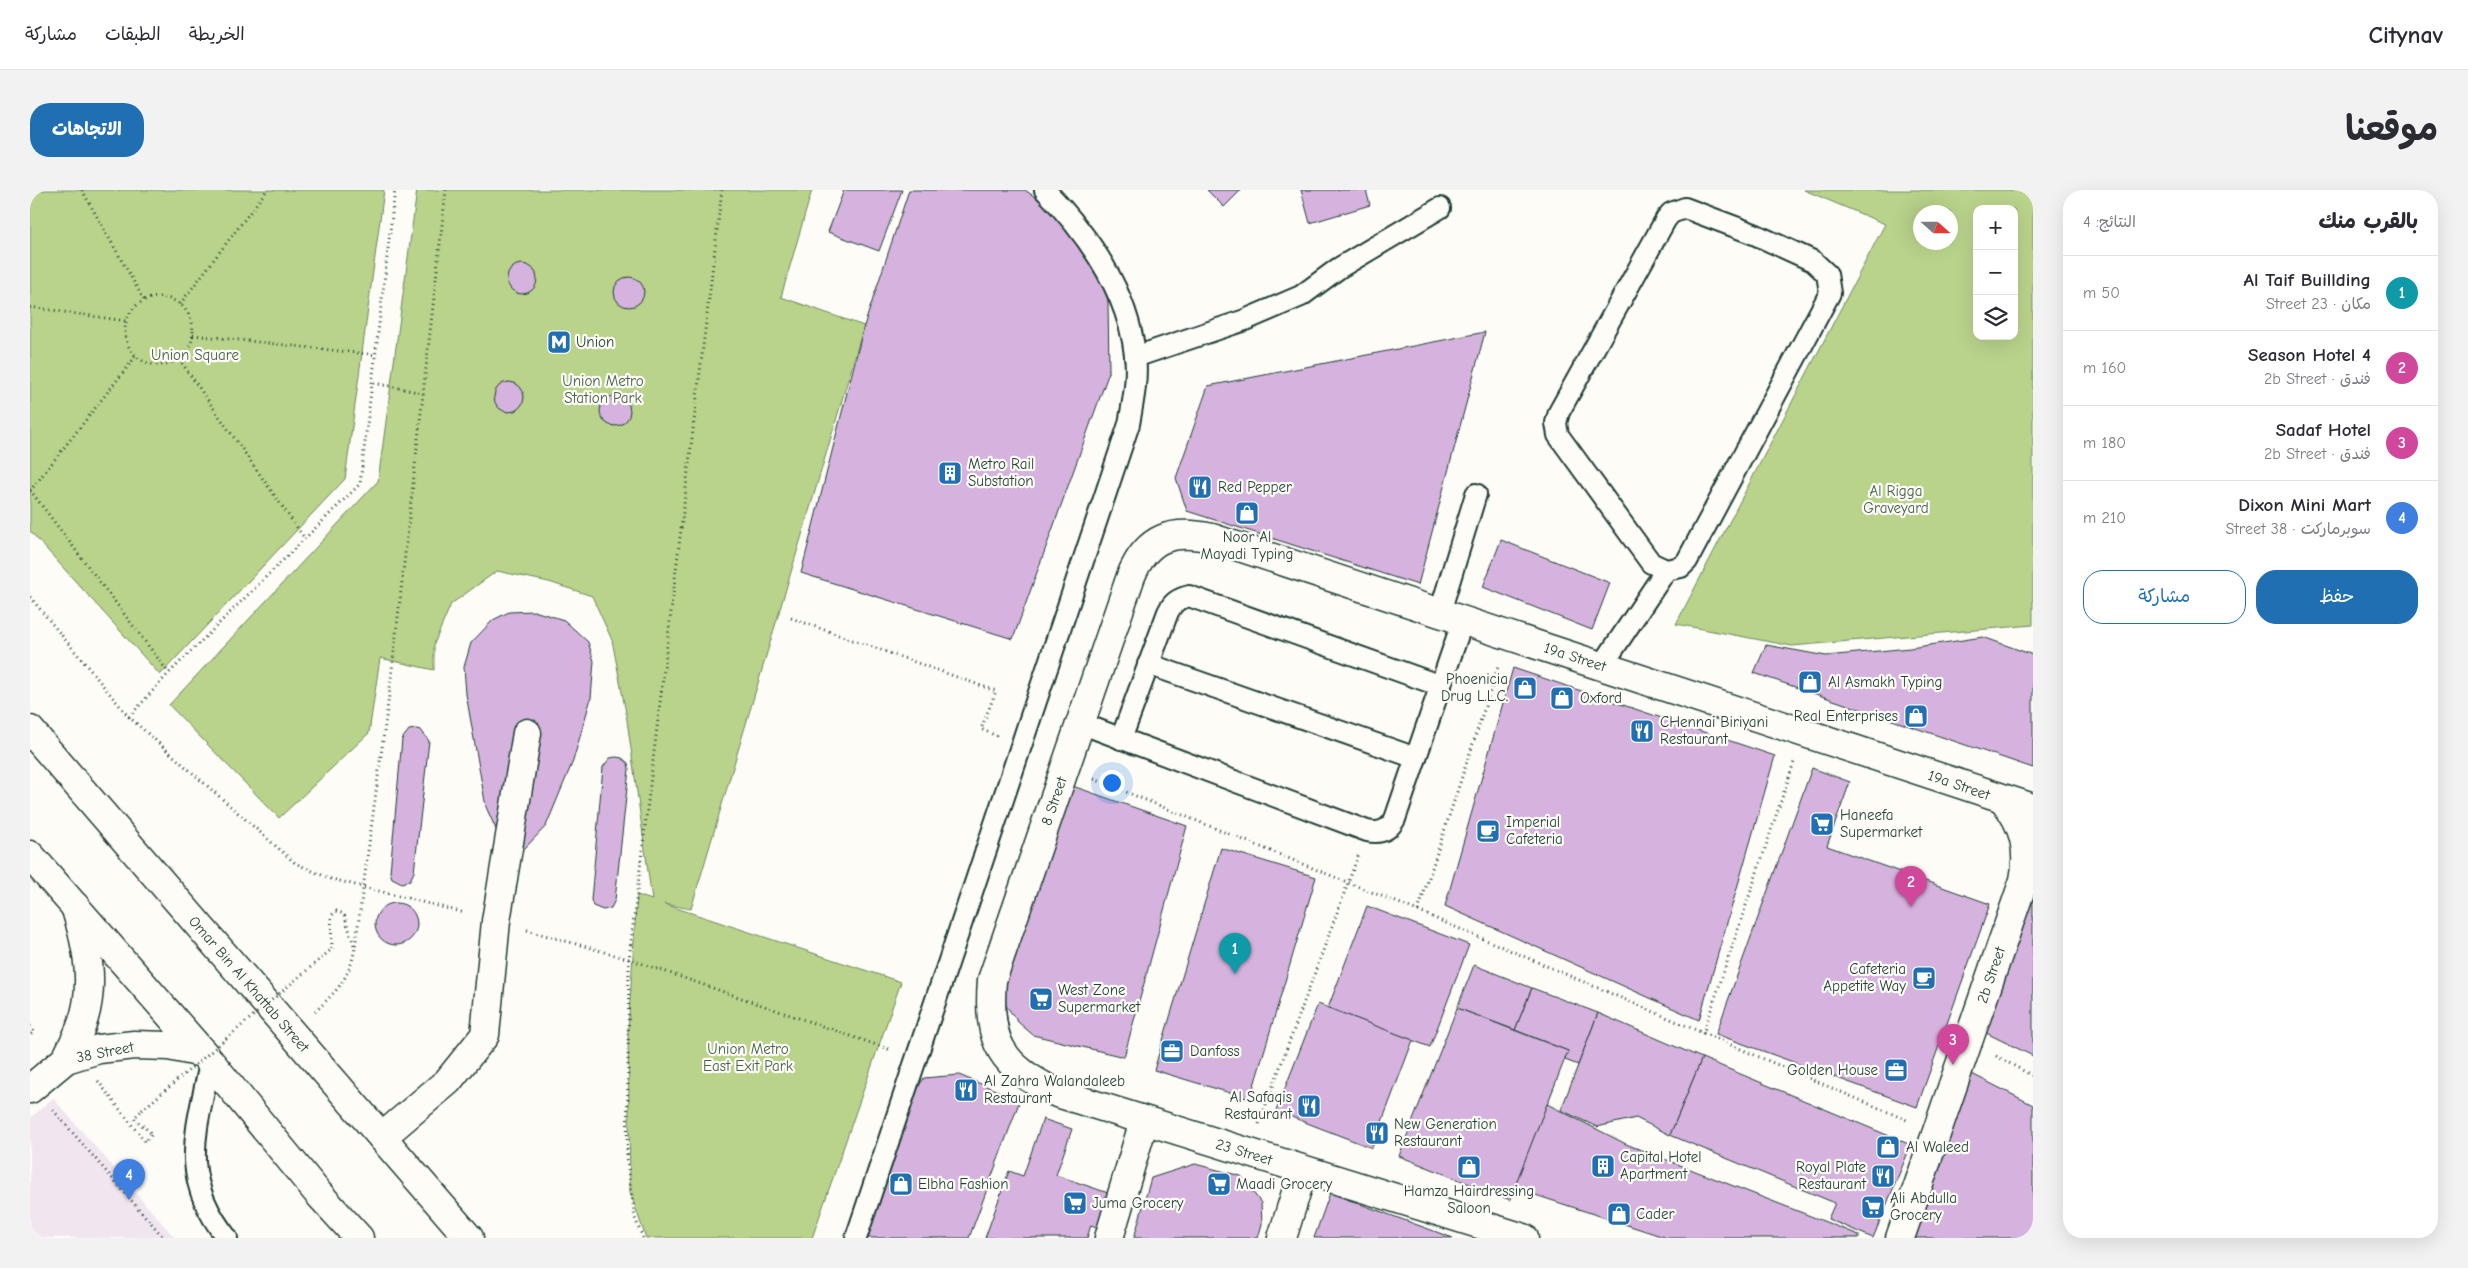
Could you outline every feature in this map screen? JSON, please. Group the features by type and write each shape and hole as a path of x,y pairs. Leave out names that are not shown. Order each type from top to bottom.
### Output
{"street":[{"name":"19a Street","path":"1131,576 1138,560 1149,547 1163,538 1179,534 1195,534 1451,616 2033,808"},
{"name":"8 Street","path":"992,1028 990,1004 992,980 1131,576"},
{"name":"Omar Bin Al Khattab Street","path":"30,730 469,1238"},
{"path":"382,1137 448,1081 485,1035 496,921 527,733"},
{"name":"2b Street","path":"1900,1238 2024,880 2027,863 2027,845 2023,829 2015,813 2004,800"},
{"path":"34,863 75,906 206,1058 316,1192 359,1238"},
{"name":"38 Street","path":"39,1097 66,1059 83,1023 89,984 87,944 75,906"},
{"name":"23 Street","path":"992,1028 1005,1057 1028,1079 1057,1094 1524,1238"},
{"name":"38 Street","path":"66,1059 99,1049 134,1045 169,1046 206,1058"},
{"path":"1109,1238 1144,1121"},
{"path":"1282,1238 1304,1170"}],"lane":[{"path":"856,1238 1022,748 1129,424 1135,391 1135,357 1129,321 1117,288 1072,222 1045,190"},
{"path":"1135,357 1245,320 1301,296 1339,268 1440,208"},
{"path":"1685,208 1728,223 1813,261 1827,274 1830,283 1830,293 1687,561 1674,570 1666,570 1652,563 1558,434 1556,423 1559,412 1666,219 1671,213 1685,208"},
{"path":"1080,724 1367,832 1381,832 1392,825 1440,686 1451,616 1476,494"},
{"path":"1602,666 1666,570"},
{"path":"1121,738 1172,604 1180,598 1189,596 1440,686"},
{"path":"1148,664 1416,758"},
{"path":"206,1058 194,1152 195,1176 202,1200 213,1221 227,1238"}],"path":[{"path":"82,190 144,300"},
{"path":"180,304 267,190"},
{"path":"129,718 169,673 360,484 374,383 395,190"},
{"path":"292,1034 342,985 352,966 390,688 446,190"},
{"path":"643,1238 635,1218 627,1160 629,959 722,190"},
{"path":"163,296 180,304 188,312 192,323 193,335 190,344 179,359 161,365 143,362 136,356 126,340 126,321 130,312 144,300 163,296"},
{"path":"30,306 126,321"},
{"path":"193,335 377,355"},
{"path":"136,356 30,490 169,673"},
{"path":"179,359 305,539"},
{"path":"374,383 423,393"},
{"path":"791,618 996,690 981,729 1022,748"},
{"path":"1418,911 1509,635"},
{"path":"1703,1034 1804,733"},
{"path":"1065,767 1418,911 1703,1034 1937,1132"},
{"path":"1248,1153 1367,832"},
{"path":"97,1080 145,1142 152,1134 134,1118 332,949 331,916 336,911 344,914 355,948"},
{"path":"30,1026 34,1032 30,1035"},
{"path":"1968,1042 2033,1076"},
{"path":"39,1097 164,1238"}],"shaded area":[{"path":"53,1098 175,1238 30,1238 30,1118"}],"green space":[{"name":"Union Square","path":"30,190 384,190 345,479 160,675 30,531"},
{"name":"Union Metro Station Park","path":"417,190 812,190 781,297 864,326 691,909 664,904 901,982 812,1238 646,1238 630,1192 628,1030 637,895 652,900 626,713 612,640 592,596 549,582 497,571 451,604 434,644 434,670 380,658 369,733 279,818 169,705 378,481"},
{"name":"Al Rigga Graveyard","path":"1804,190 2033,190 2033,625 1792,646 1676,624 1885,224"}],"building":[{"path":"844,190 902,190 879,251 828,232"},
{"name":"Metro Rail Substation","path":"909,190 1025,190 1045,204 1080,243 1101,272 1108,301 1109,372 1013,639 801,573 864,326"},
{"path":"1207,190 1241,190 1224,207"},
{"path":"1301,190 1366,190 1370,205 1310,223"},
{"path":"522,264 528,265 536,273 536,285 528,293 522,294 516,293 508,285 507,279 508,273 516,265"},
{"path":"629,277 635,278 643,286 643,298 635,306 629,307 623,306 615,298 614,292 615,286 623,278"},
{"path":"1485,332 1418,585 1187,511 1176,478 1208,386"},
{"path":"509,382 515,383 523,391 523,403 515,411 509,412 503,411 495,403 494,397 495,391 503,383"},
{"path":"615,396 621,397 629,405 629,417 621,425 615,426 609,425 601,417 600,411 601,405 609,397"},
{"path":"1501,540 1610,583 1592,630 1483,587"},
{"path":"534,611 564,620 588,642 594,661 591,698 573,761 546,826 525,848 515,852 499,836 486,807 466,694 464,667 471,643 493,620 509,612"},
{"path":"1983,637 2033,655 2033,768 1754,673 1766,645 1826,656 1910,648"},
{"path":"1513,668 1775,756 1699,1020 1445,906"},
{"path":"409,730 421,730 429,741 414,872 410,880 402,883 392,878 390,872 402,739"},
{"path":"610,758 622,758 628,763 629,769 615,900 611,908 603,910 593,906 591,900 603,767"},
{"path":"1812,768 1850,782 1827,846 1990,904 1917,1107 1716,1034"},
{"path":"1064,783 1187,826 1124,1057 1033,1035 1018,1022 1002,1000 1005,963"},
{"path":"1221,848 1316,877 1250,1099 1154,1070"},
{"path":"2033,885 2033,1056 1978,1029"},
{"path":"400,903 408,906 414,912 417,924 414,936 408,942 392,945 384,942 378,936 375,920 378,912 384,906"},
{"path":"1367,906 1469,945 1430,1047 1328,1008"},
{"path":"1474,965 1532,988 1515,1030 1457,1008"},
{"path":"1532,988 1598,1013 1578,1065 1565,1060 1568,1051 1515,1030"},
{"path":"1318,1004 1413,1040 1372,1148 1276,1111"},
{"path":"1457,1008 1568,1051 1510,1200 1399,1156"},
{"path":"1598,1013 1702,1058 1670,1135 1636,1118 1597,1127 1561,1110"},
{"path":"1702,1058 1911,1145 1873,1238 1828,1219 1835,1203 1670,1135"},
{"path":"1970,1073 2033,1105 2033,1238 1908,1238"},
{"path":"959,1075 1020,1100 969,1238 865,1238 910,1099 924,1078"},
{"name":"Capital Hotel Apartment","path":"1547,1104 1626,1144 1859,1235 1859,1238 1667,1238 1514,1188"},
{"path":"1043,1119 1072,1129 1056,1175 1111,1194 1099,1228 1091,1225 1087,1238 985,1238 1009,1171 1023,1176"},
{"path":"1195,1164 1241,1176 1261,1203 1262,1224 1258,1238 1134,1238 1151,1178"},
{"path":"1330,1193 1453,1238 1314,1238"}],"place":[{"name":"Union","path":"559,342"},
{"name":"Metro Rail Substation","path":"950,473"},
{"name":"Red Pepper","path":"1200,487"},
{"name":"Noor Al Mayadi Typing","path":"1247,513"},
{"name":"Al Asmakh Typing","path":"1810,682"},
{"name":"Phoenicia Drug L.L.C.","path":"1525,688"},
{"name":"Oxford","path":"1562,698"},
{"name":"Real Enterprises","path":"1916,716"},
{"name":"CHennai Biriyani Restaurant","path":"1642,731"},
{"name":"Haneefa Supermarket","path":"1822,824"},
{"name":"Imperial Cafeteria","path":"1488,831"},
{"name":"4 Season Hotel","path":"1911,907"},
{"name":"Al Taif Buillding","path":"1235,974"},
{"name":"Cafeteria Appetite Way","path":"1924,978"},
{"name":"West Zone Supermarket","path":"1041,999"},
{"name":"Danfoss","path":"1172,1051"},
{"name":"Sadaf Hotel","path":"1953,1065"},
{"name":"Golden House","path":"1896,1070"},
{"name":"Al Zahra Walandaleeb Restaurant","path":"966,1090"},
{"name":"Al Safaqis Restaurant","path":"1309,1106"},
{"name":"New Generation Restaurant","path":"1377,1133"},
{"name":"Al Waleed","path":"1888,1147"},
{"name":"Capital Hotel Apartment","path":"1603,1166"},
{"name":"Hamza Hairdressing Saloon","path":"1469,1167"},
{"name":"Royal Plate Restaurant","path":"1883,1176"},
{"name":"Elbha Fashion","path":"901,1184"},
{"name":"Maadi Grocery","path":"1219,1184"},
{"name":"Dixon Mini Mart","path":"129,1200"},
{"name":"Juma Grocery","path":"1075,1203"},
{"name":"Ali Abdulla Grocery","path":"1873,1207"},
{"name":"Cader","path":"1619,1214"}],"park label":[{"name":"Union Metro East Exit Park","path":"748,1058"}]}
